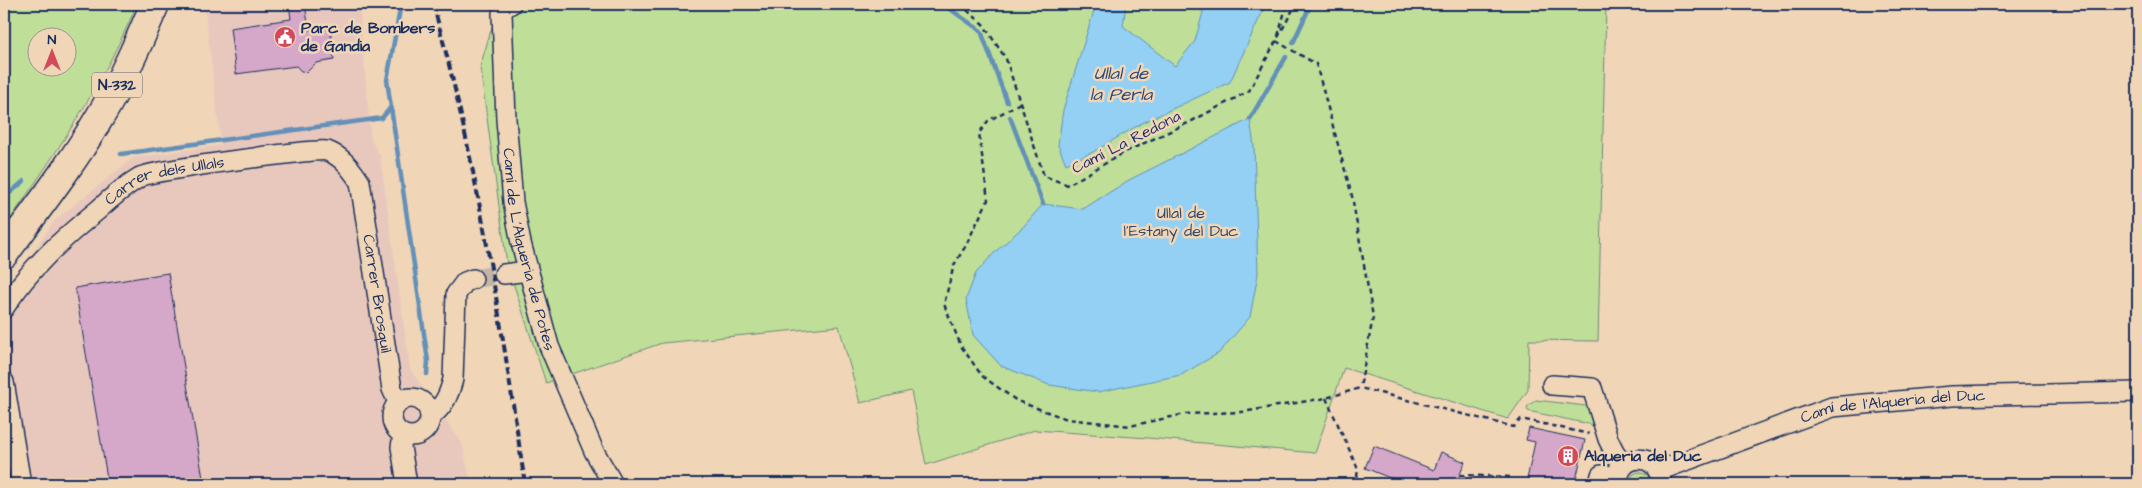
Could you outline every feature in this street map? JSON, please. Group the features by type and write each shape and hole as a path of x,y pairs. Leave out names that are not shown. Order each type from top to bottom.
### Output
{"highway":[{"name":"N-332","path":"4,254 71,162 98,120 132,57 155,4"},
{"path":"4,275 41,224 71,162"}],"street":[{"name":"Camí de L'Alqueria de Potes","path":"511,4 505,7 502,14 506,119 516,224 549,346 594,452 614,484"},
{"name":"Carrer dels Ullals","path":"4,308 18,286 48,252 67,234 142,175 299,151 328,151 347,164 360,182"},
{"name":"Carrer Brosquil","path":"360,182 392,389 398,402"},
{"path":"504,274 528,271"},
{"path":"407,484 401,447 409,439 421,433 450,392 453,379 456,294 465,282 473,279"},
{"path":"4,382 21,484"},
{"path":"1552,385 1592,388 1619,476"},
{"name":"Camí de l'Alqueria del Duc","path":"1659,477 1832,407 1952,396 2138,392"},
{"path":"409,439 398,431 392,420 394,407 398,402 417,398 435,413"},
{"path":"1619,476 1627,463 1641,459 1648,461 1659,477"},
{"path":"1599,484 1601,475 1619,476"}],"path":[{"name":"Camí La Redona","path":"960,4 983,24 1006,59 1044,176 1068,185 1125,152 1190,122 1249,91 1296,4"},
{"path":"1287,4 1276,42 1316,64 1352,196 1374,317 1360,388"},
{"path":"1020,103 988,121 979,133 988,200 954,265 944,304 961,346 982,376 1016,401 1067,419 1130,426 1186,414 1242,412 1326,398 1360,388 1514,427 1520,419 1608,439"},
{"path":"1326,398 1358,469 1356,484"},
{"path":"409,439 438,423 435,413"},
{"path":"1460,475 1512,477"}],"shaded area":[{"path":"204,4 359,4 371,140 380,156 410,369 462,443 471,484 4,484 4,295 54,221 133,158 221,145"}],"green space":[{"path":"4,4 137,4 109,63 59,147 4,228"},
{"name":"Ullal de l’Estany del Duc","path":"510,4 1606,4 1598,341 1529,340 1528,390 1508,419 1344,368 1315,453 1035,430 926,465 911,391 860,403 839,326 662,343 546,383 507,264 480,67 500,8"},
{"path":"1536,400 1594,407 1598,429 1594,429 1589,424 1528,411 1527,407"},
{"path":"1601,440 1608,459 1606,464 1597,462 1601,452"},
{"path":"1638,472 1648,475 1650,484 1629,484 1632,475"}],"water":[{"name":"Ullal de la Perla","path":"1096,4 1126,4 1123,26 1175,66 1195,41 1203,12 1194,4 1266,4 1230,82 1142,123 1093,152 1066,164 1058,145 1063,110"},
{"name":"Ullal de l’Estany del Duc","path":"1250,119 1254,146 1258,274 1250,317 1219,353 1181,375 1098,392 1049,385 1001,366 973,335 966,299 976,273 994,253 1023,227 1043,204 1083,209 1129,180"}],"building":[{"path":"289,4 305,4 309,30 330,27 334,60 316,63 307,72 301,71 296,66 236,74 230,28 291,19"},
{"path":"168,273 204,484 108,484 75,288"},
{"name":"Alqueria del Duc","path":"1529,428 1585,440 1575,484 1526,484 1535,442 1526,440"},
{"path":"1374,446 1434,470 1441,452 1465,462 1456,484 1405,484 1365,468"}],"waterway":[{"path":"401,4 387,80 428,361 427,374"},
{"path":"943,4 981,31 1007,102"},
{"path":"1293,43 1311,4"},
{"path":"1250,119 1286,57"},
{"path":"121,154 382,118 391,107"},
{"path":"1010,117 1043,204"},
{"path":"4,198 24,181"}],"tunnel":[{"path":"473,279 504,274"}],"railway":[{"path":"433,4 463,123 487,242 525,484"}],"place":[{"name":"Parc de Bombers de Gandia","path":"285,37"},
{"name":"Alqueria del Duc","path":"1568,456"}]}
